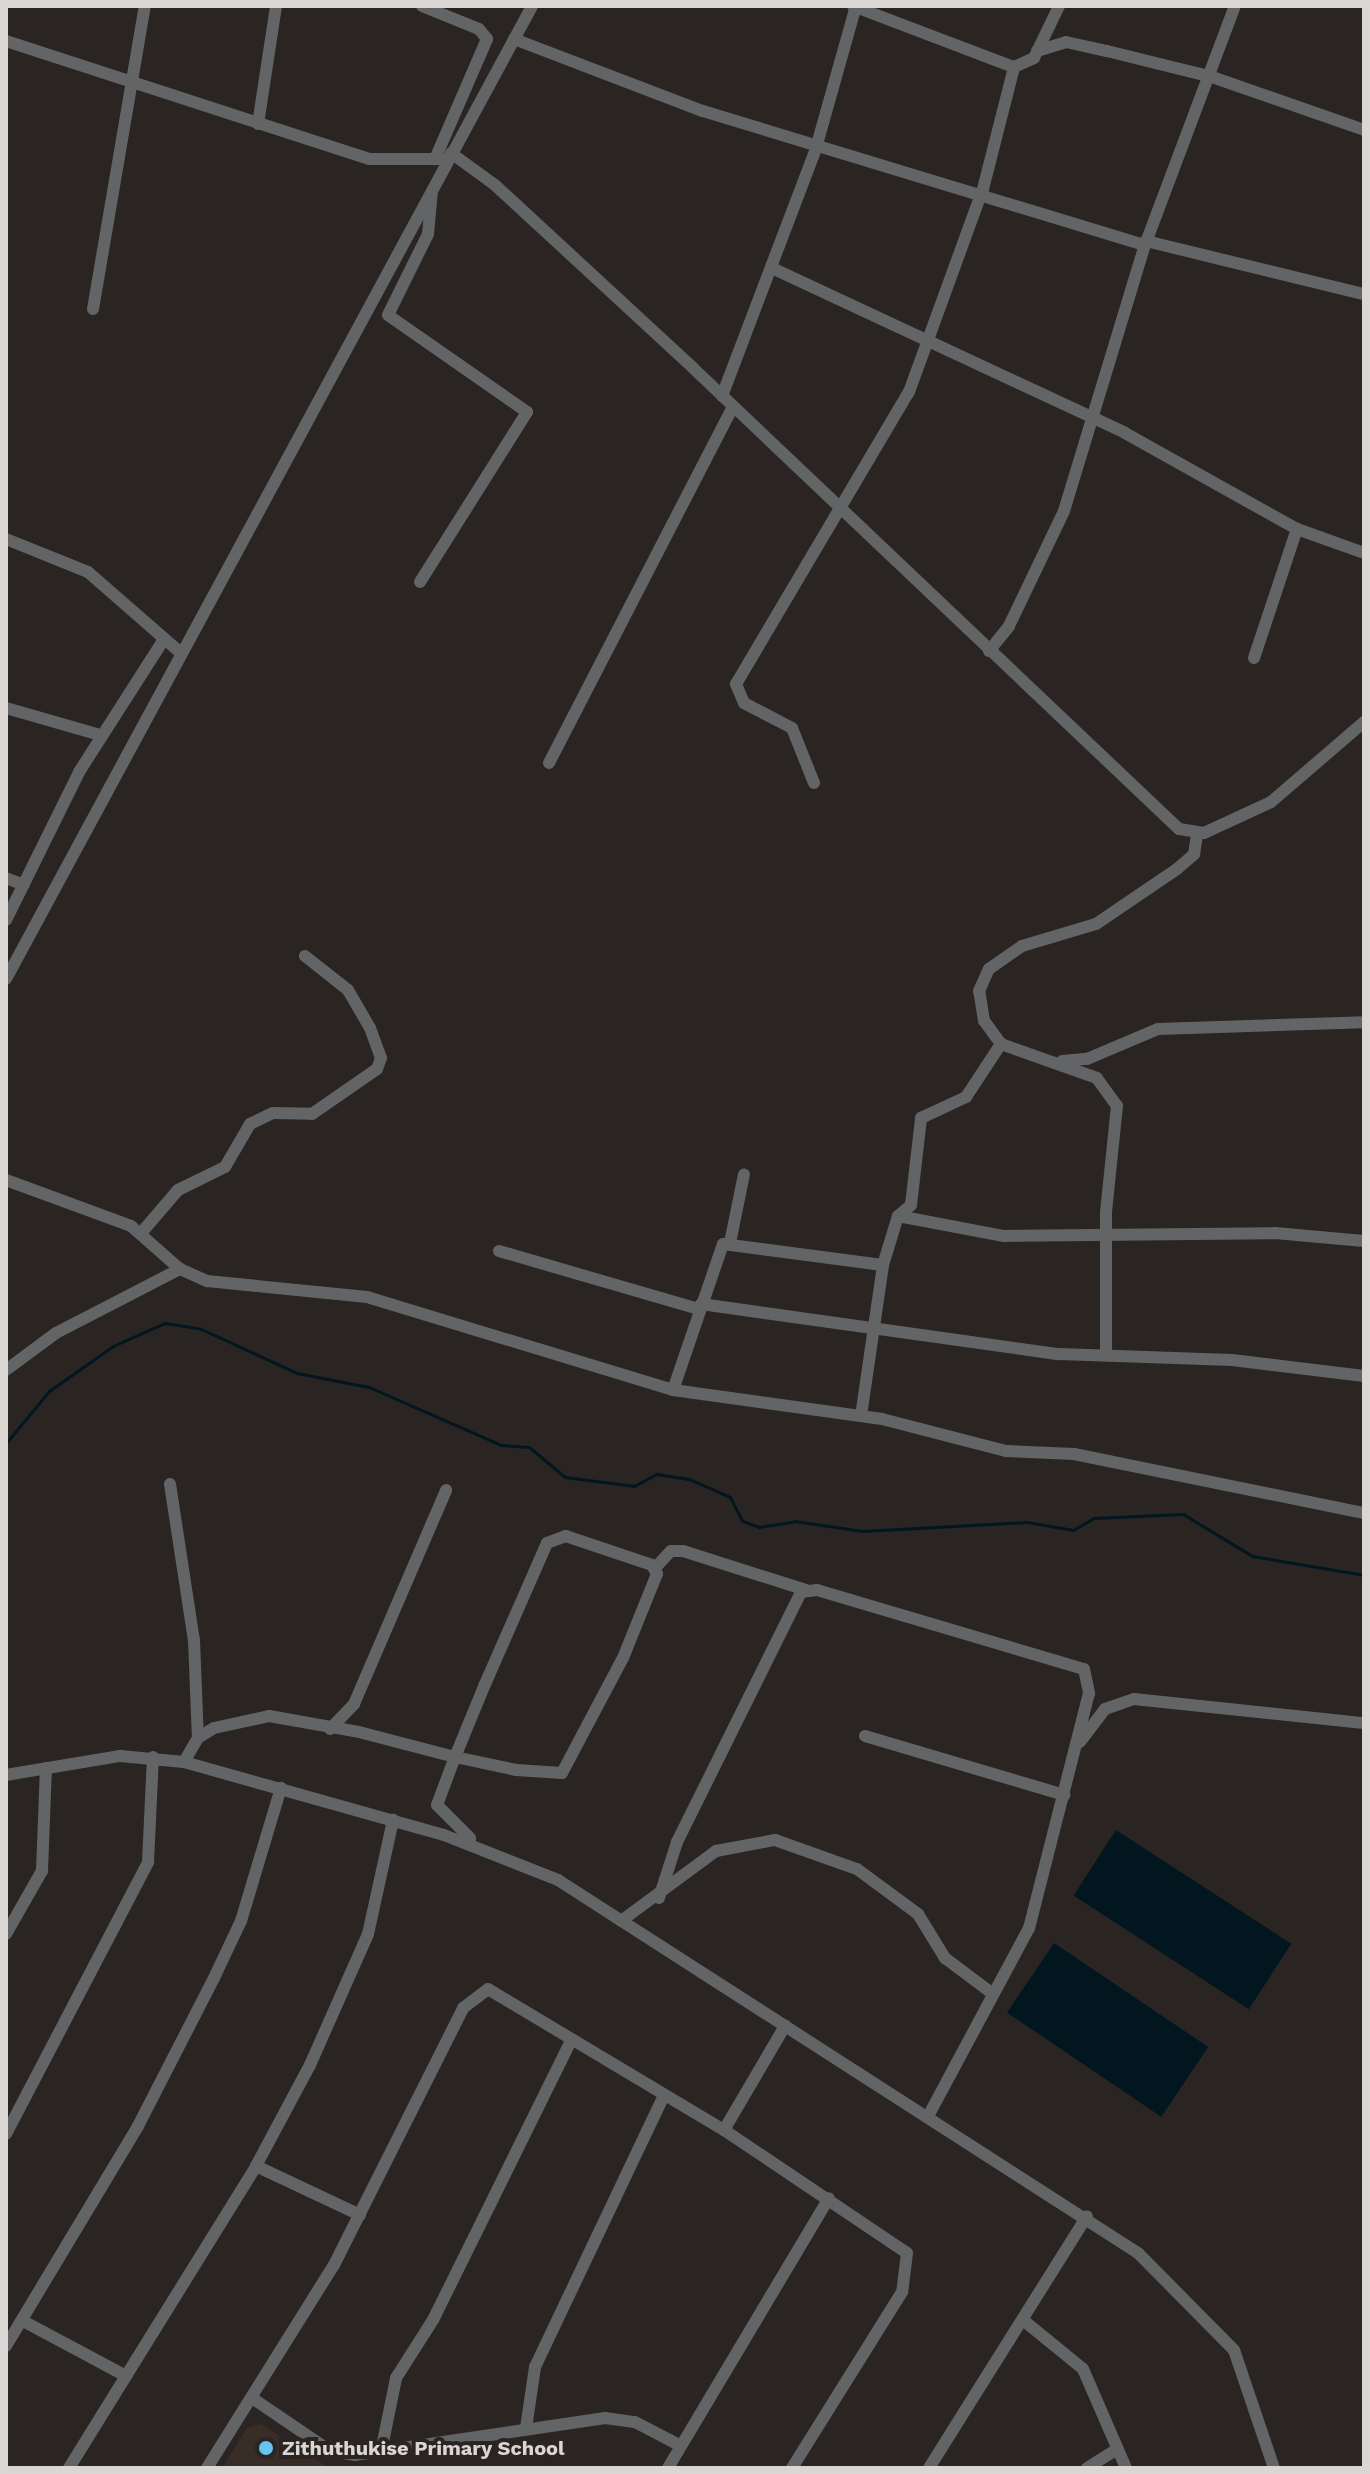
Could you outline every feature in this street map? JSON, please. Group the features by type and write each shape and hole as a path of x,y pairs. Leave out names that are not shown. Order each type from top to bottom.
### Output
{"street":[{"path":"93,309 145,6"},
{"path":"258,124 276,6"},
{"path":"422,6 479,29 487,39 435,159"},
{"path":"6,979 532,6"},
{"path":"722,396 774,269 816,148 855,6 1014,67"},
{"path":"1037,51 1059,6"},
{"path":"989,651 1006,633 1064,511 1146,243 1212,77 1235,6"},
{"path":"514,39 816,148 983,190 1146,243 1364,294"},
{"path":"6,41 384,163 450,156 495,185 722,396 837,509 1169,822 1197,835"},
{"path":"814,783 789,725 744,703 736,688 837,509 893,426 929,344 983,190 1014,67 1037,51 1066,42 1212,77 1364,130"},
{"path":"420,582 527,412 388,315 428,234 432,190"},
{"path":"774,269 1092,421 1297,529 1364,553"},
{"path":"549,763 733,407"},
{"path":"1254,658 1297,529"},
{"path":"6,539 88,572 181,653"},
{"path":"6,920 100,735 164,639"},
{"path":"6,708 100,735"},
{"path":"1106,1355 1107,1237 1117,1106 1097,1078 1001,1044 979,1005 989,969 1022,946 1096,924 1189,859 1197,835 1271,802 1364,722"},
{"path":"6,878 24,885"},
{"path":"142,1232 178,1190 225,1167 250,1124 273,1113 312,1114 377,1069 370,1028 348,990 305,956"},
{"path":"1051,1062 1087,1059 1158,1029 1364,1022"},
{"path":"861,1416 883,1265 898,1216 911,1205 921,1118 966,1097 1001,1044"},
{"path":"730,1243 744,1174"},
{"path":"6,1180 142,1232 180,1269 248,1288 367,1297 673,1390 861,1416 1006,1451 1074,1454 1364,1513"},
{"path":"898,1216 993,1235 1107,1237 1275,1233 1364,1241"},
{"path":"673,1390 719,1247 730,1243 883,1265"},
{"path":"499,1251 700,1306 1106,1355 1364,1376"},
{"path":"6,1370 56,1333 180,1269"},
{"path":"170,1484 194,1640 198,1738 184,1762"},
{"path":"330,1729 354,1704 446,1490"},
{"path":"490,1850 438,1811 455,1757 550,1539 566,1536 655,1568"},
{"path":"198,1738 269,1716 552,1775 568,1770 623,1658 655,1568 671,1551 683,1551 806,1590 1081,1667 1091,1681 1029,1928 928,2116"},
{"path":"659,1898 677,1842 806,1590"},
{"path":"1075,1748 1121,1700 1364,1723"},
{"path":"865,1736 1064,1795"},
{"path":"6,2134 148,1862 153,1757"},
{"path":"6,1775 153,1757 184,1762 490,1850 558,1880 1087,2216 1221,2330 1247,2380 1274,2468"},
{"path":"6,1934 46,1856 46,1768"},
{"path":"6,2346 138,2126 228,1949 281,1788"},
{"path":"69,2468 256,2166 351,1978 393,1820"},
{"path":"621,1921 659,1898 716,1851 775,1840 857,1869 918,1914 945,1958 993,1994"},
{"path":"207,2468 360,2215 469,1999 488,1989 724,2130 897,2240 907,2253 909,2277 792,2468"},
{"path":"724,2130 785,2026"},
{"path":"381,2452 396,2378 433,2320 572,2039"},
{"path":"526,2428 535,2367 664,2095"},
{"path":"256,2166 360,2215"},
{"path":"668,2468 829,2198"},
{"path":"929,2468 1087,2216"},
{"path":"1023,2320 1083,2369 1126,2468"},
{"path":"23,2321 126,2376"},
{"path":"252,2398 330,2451 381,2452 526,2428 621,2418 679,2445"},
{"path":"1087,2468 1118,2449"}],"shaded area":[{"name":"Zithuthukise Primary School","path":"261,2424 329,2468 222,2468 248,2427"}],"water":[{"path":"1116,1830 1291,1944 1249,2009 1074,1895"},
{"path":"1054,1943 1208,2047 1161,2117 1007,2013"}],"waterway":[{"path":"6,1443 49,1391 113,1346 165,1323 201,1329 297,1373 369,1387 501,1445 529,1447 565,1477 634,1486 657,1474 689,1479 730,1497 742,1521 759,1527 795,1521 862,1531 1027,1522 1073,1530 1094,1518 1183,1514 1252,1556 1364,1575"}],"place":[{"name":"Zithuthukise Primary School","path":"266,2448"}]}
